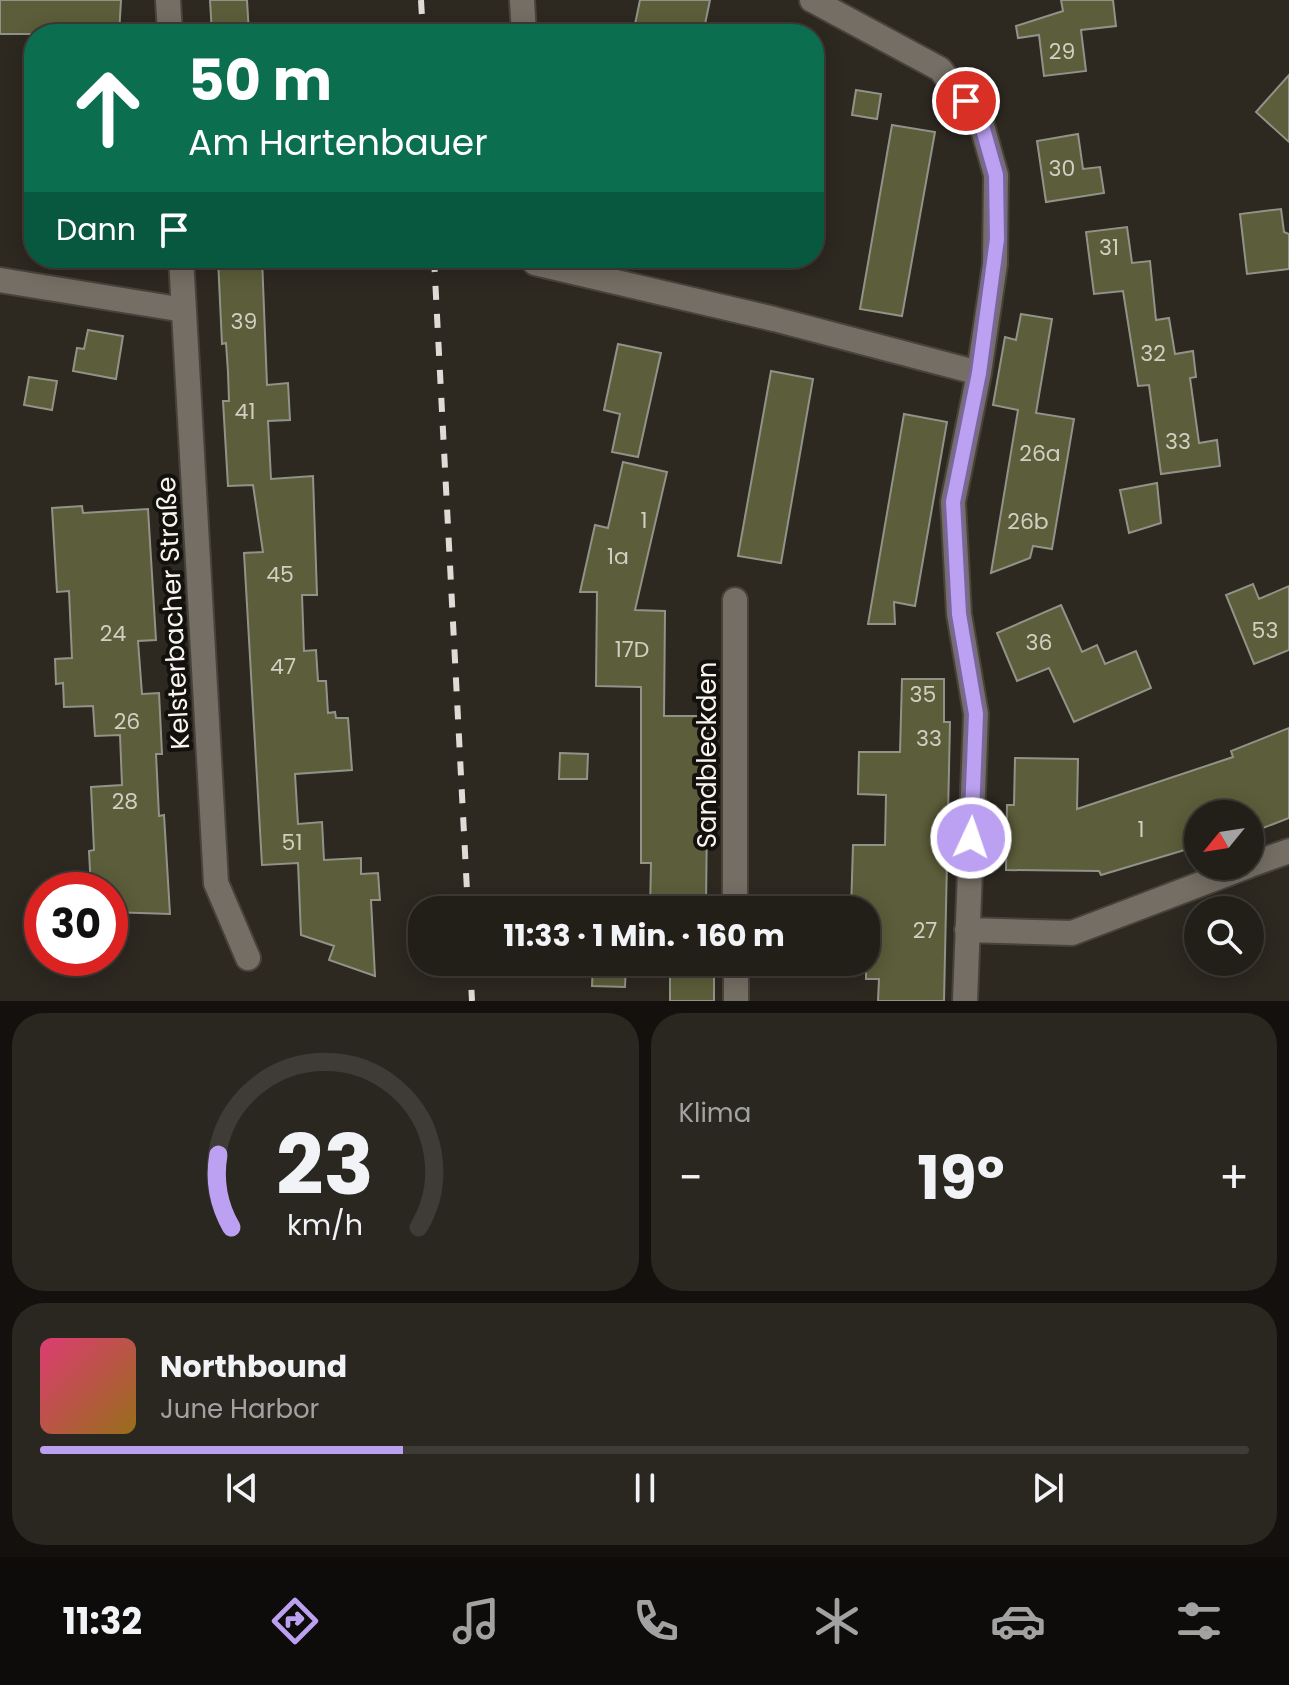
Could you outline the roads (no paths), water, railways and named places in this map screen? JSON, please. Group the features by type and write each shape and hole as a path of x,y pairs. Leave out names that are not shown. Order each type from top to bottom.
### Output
{"street":[{"path":"168,0 169,24"},
{"path":"522,0 523,24"},
{"path":"812,0 940,69 981,122 996,175 997,239 979,373 953,502 959,614 976,714 965,1001"},
{"name":"Kelsterbacher Straße","path":"182,268 216,883 248,958"},
{"path":"556,268 774,319 979,373"},
{"path":"0,280 184,310"},
{"name":"Sandbleckden","path":"735,600 735,896"},
{"path":"1264,860 1289,851"},
{"path":"967,930 1072,933 1212,880"},
{"path":"736,976 736,1001"}],"railway":[{"path":"421,0 422,24"},
{"path":"435,268 467,896"},
{"path":"471,976 472,1001"}]}
